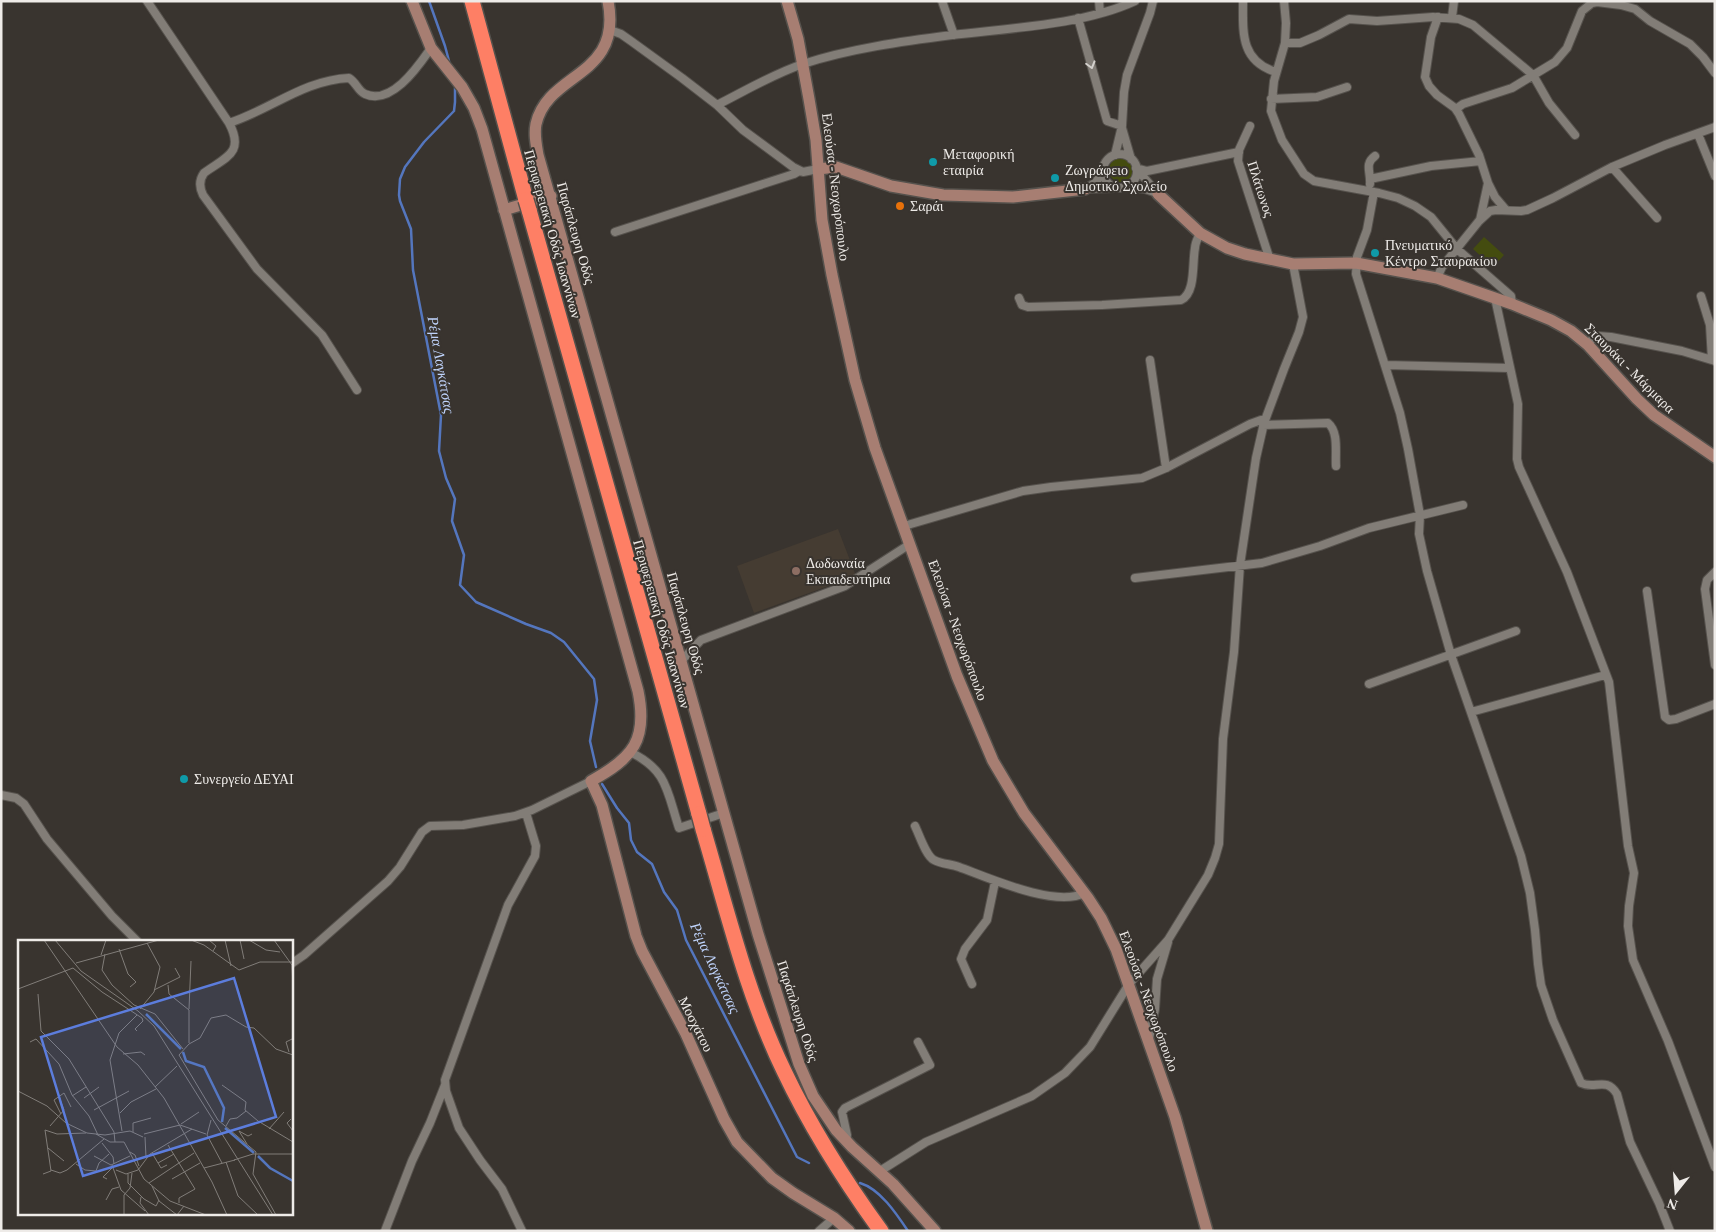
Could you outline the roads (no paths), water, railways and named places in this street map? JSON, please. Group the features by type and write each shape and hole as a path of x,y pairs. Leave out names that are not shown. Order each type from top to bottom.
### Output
{"highway":[{"name":"Περιφερειακή Οδός Ιωαννίνων","path":"472,1 703,829 743,965 780,1063 836,1166 881,1231"}],"street":[{"path":"148,1 229,123 235,135 235,148 202,176 200,183 201,191 257,269 322,335 357,390"},
{"path":"292,963 304,955 388,881 400,867 426,828 434,825 471,824 526,813 591,781 615,766 630,752 637,740 642,724 638,691 478,118 462,87 431,48 412,1"},
{"name":"Παράπλευρη Οδός","path":"608,1 610,30 605,46 598,56 543,107 536,126 536,141 758,934 799,1064 818,1105 846,1141 880,1171 936,1231"},
{"name":"Ελεούσα - Νεοχωρόπουλο","path":"787,1 804,64 816,140 825,236 855,380 868,428 957,676 994,761 1024,813 1084,893 1101,918 1113,942 1149,1039 1175,1117 1207,1231"},
{"path":"942,1 954,35"},
{"path":"1098,1 1100,13"},
{"path":"717,105 804,64 855,51 1078,18 1136,1"},
{"path":"1085,189 1096,182 1103,172 1106,162 1115,155 1122,126 1127,75 1153,1"},
{"path":"1243,1 1243,35 1247,49 1262,66 1276,72"},
{"path":"1284,1 1285,43 1276,72 1271,99 1271,111 1282,140 1306,177 1319,183 1372,191 1398,198 1424,212 1438,225 1457,249 1511,296 1512,304"},
{"path":"1452,17 1454,1"},
{"path":"1456,109 1463,104 1509,89 1560,58 1569,42 1580,13 1589,5 1598,2 1621,4 1635,9 1650,21 1690,44 1703,56 1715,73"},
{"path":"1438,17 1431,37 1425,77 1437,95 1456,109 1481,161 1488,183 1495,197 1506,210"},
{"path":"1285,43 1306,40 1349,19 1377,20 1452,17 1473,25 1533,75 1549,103 1575,135"},
{"path":"1078,18 1108,121 1122,126"},
{"path":"610,30 632,41 717,105 744,130 799,171"},
{"path":"229,123 248,116 308,86 320,83 348,78 365,94 383,94 406,81 431,48"},
{"path":"1271,99 1317,96 1347,87"},
{"path":"1122,126 1130,158 1158,194"},
{"name":"Πλάτωνος","path":"1250,126 1239,152 1240,167 1270,260"},
{"path":"1437,278 1442,267 1490,211 1527,210 1612,167 1715,127"},
{"path":"1698,134 1715,176"},
{"path":"1136,168 1147,171 1239,152"},
{"path":"1115,155 1130,158"},
{"path":"1375,156 1368,164 1372,191 1367,230 1356,263 1356,274 1400,413 1420,515 1419,534 1427,571 1451,655 1528,884 1536,930 1538,964 1542,985 1553,1020 1581,1083 1589,1086 1608,1085 1617,1094 1630,1142 1670,1231"},
{"path":"1370,179 1432,166 1481,161"},
{"path":"615,232 719,200 799,171 836,167 891,186 943,195 1013,197 1127,186 1145,189 1158,194"},
{"path":"1612,167 1657,218"},
{"path":"1127,186 1135,179 1136,168"},
{"path":"1103,172 1107,182 1116,188"},
{"path":"1479,222 1488,183"},
{"name":"Σταυράκι - Μάρμαρα","path":"1158,194 1200,233 1227,248 1270,260 1293,264 1356,263 1437,278 1512,304 1556,323 1587,343 1632,394 1650,411 1676,432 1715,457"},
{"path":"504,210 551,196"},
{"path":"1019,298 1022,305 1028,307 1181,300 1186,298 1190,291 1194,250 1200,233"},
{"path":"880,1171 926,1142 1032,1096 1065,1073 1090,1047 1129,984 1168,940 1208,875 1219,844 1223,739 1234,652 1240,565 1257,452 1264,423 1302,326 1303,310 1293,264"},
{"path":"1587,343 1598,336 1611,336 1682,351 1714,361 1710,325 1701,296"},
{"path":"1495,298 1518,411 1517,459 1519,467 1567,572 1610,686 1628,846 1634,867 1628,918 1631,951 1668,1041 1715,1167"},
{"path":"1150,360 1166,468"},
{"path":"1385,365 1510,368"},
{"path":"904,526 1023,491 1051,486 1142,478 1166,468 1261,420 1264,423 1328,423 1333,427 1336,466"},
{"path":"1135,578 1271,560 1320,546 1369,528 1463,506"},
{"path":"681,661 701,640 845,586 910,544"},
{"path":"1715,572 1707,580 1705,589 1715,666"},
{"path":"1647,590 1665,717 1669,720 1676,719 1715,704"},
{"path":"1369,684 1516,631"},
{"path":"1471,712 1606,675"},
{"path":"630,752 652,765 660,776 678,828 724,814"},
{"name":"Μοσχάτου","path":"591,781 602,805 638,941 693,1048 728,1127 737,1142 772,1178 834,1218 848,1231"},
{"path":"1,795 16,798 24,804 47,839 112,916 135,940"},
{"path":"385,1231 412,1161 430,1123 444,1085 447,1070 505,910 535,856 536,846 526,813"},
{"path":"915,826 932,859 1015,888 1063,897 1074,897 1084,893"},
{"path":"972,984 961,959 964,949 987,920 995,882"},
{"path":"1149,1039 1155,1009 1157,979 1168,940"},
{"path":"846,1141 847,1135 842,1112 844,1108 930,1065 918,1042"},
{"path":"444,1085 459,1128 502,1189 522,1231"},
{"path":"819,1231 834,1218"}],"waterway":[{"name":"Ρέμα Λαγκάτσας","path":"429,1 449,61"},
{"name":"Ρέμα Λαγκάτσας","path":"455,88 454,111 424,142 405,167 400,179 399,195 411,229 413,270 441,415 439,451 446,478 455,499 452,521 464,555 460,585 476,602 551,633 564,642 594,679 597,700 590,741 596,767"},
{"name":"Ρέμα Λαγκάτσας","path":"602,784 629,823 631,840 637,852 652,864 664,892 677,910 686,940 797,1157 809,1163"},
{"name":"Ρέμα Λαγκάτσας","path":"860,1183 881,1196 893,1209 908,1231"}],"place":[{"name":"Μεταφορική εταιρία","path":"933,162"},
{"name":"Ζωγράφειο Δημοτικό Σχολείο","path":"1055,178"},
{"name":"Σαράι","path":"900,206"},
{"name":"Πνευματικό Κέντρο Σταυρακίου","path":"1375,253"},
{"name":"Δωδωναία Εκπαιδευτήρια","path":"796,571"},
{"name":"Συνεργείο ΔΕΥΑΙ","path":"184,779"}]}
